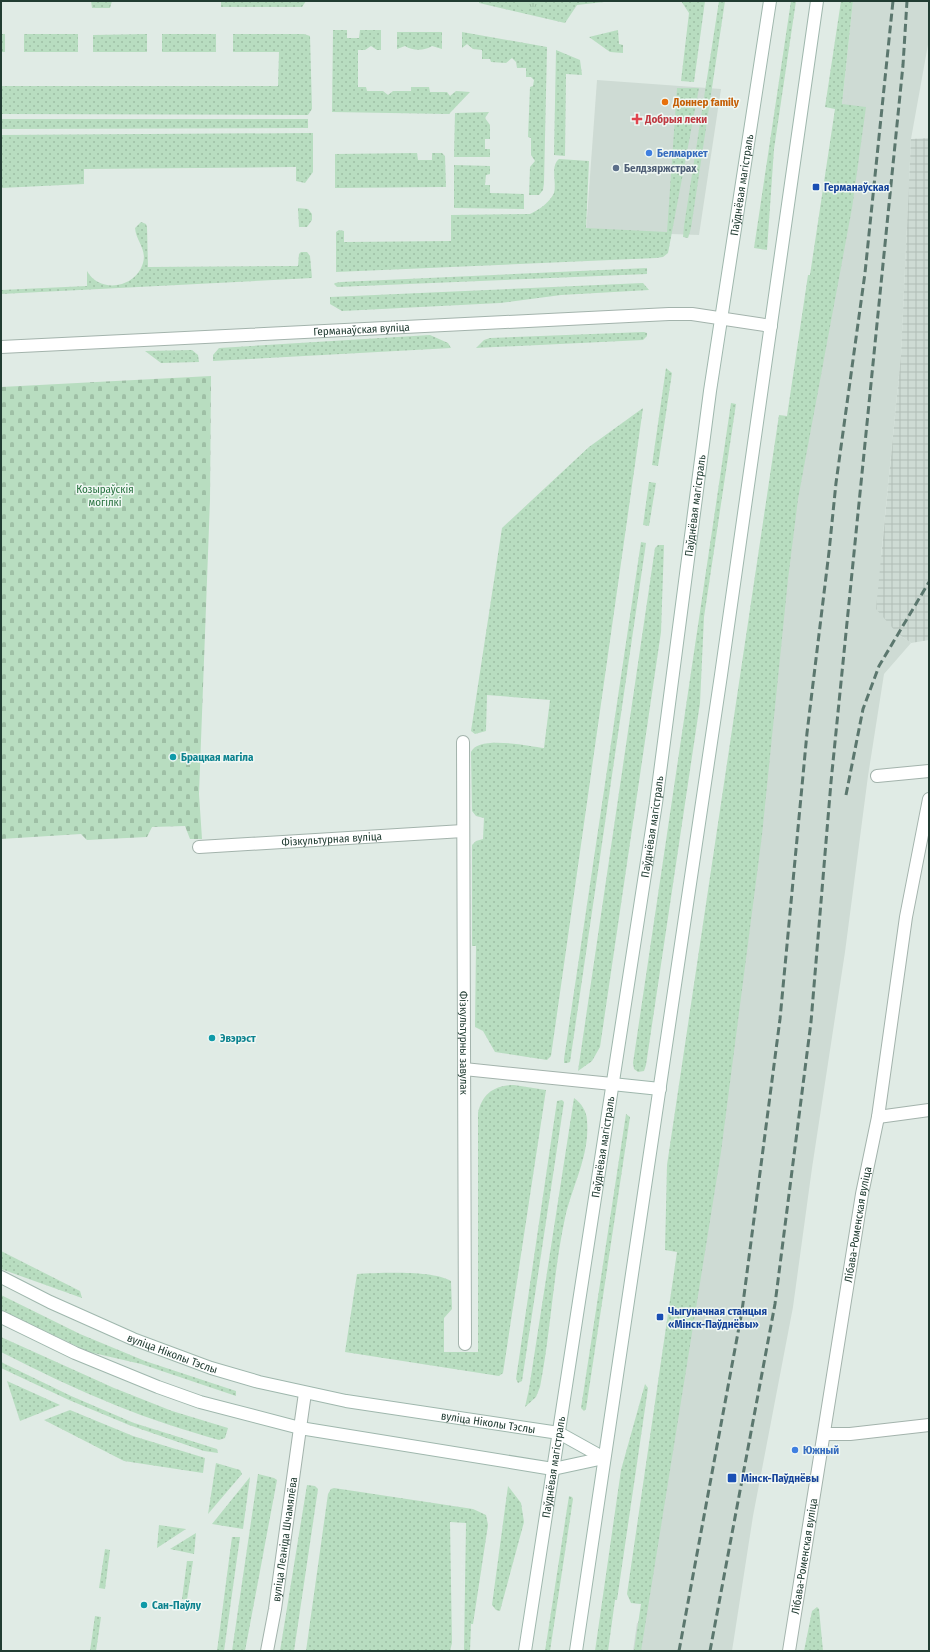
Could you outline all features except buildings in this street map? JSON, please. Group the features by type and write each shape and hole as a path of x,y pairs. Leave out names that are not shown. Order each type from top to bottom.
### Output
{"main road":[{"name":"Паўднёвая магістраль","path":"525,1651 656,803 721,319 770,1"},
{"path":"576,1651 660,1089 818,1"},
{"name":"Германаўская вуліца","path":"1,347 620,316 692,314 771,326"},
{"name":"Фізкультурны завулак","path":"463,742 465,1344"},
{"path":"877,776 929,771"},
{"name":"Лібава-Роменская вуліца","path":"789,1651 862,1194 878,1117 906,917 929,799"},
{"name":"Фізкультурная вуліца","path":"199,847 464,831"},
{"path":"464,1069 660,1089"},
{"path":"878,1117 929,1110"},
{"name":"вуліца Ніколы Тэслы","path":"1,1277 90,1320 170,1354 259,1382 346,1401 559,1433 604,1458"},
{"path":"1,1317 82,1356 158,1387 211,1405 300,1428 553,1468 604,1458"},
{"name":"вуліца Леаніда Шчамялёва","path":"267,1651 275,1609 305,1393"},
{"path":"824,1434 850,1434 929,1425"}],"shaded area":[{"path":"853,1 929,1 929,39 911,139 901,355 881,556 897,633 911,643 884,674 868,776 845,952 812,1168 793,1307 753,1516 732,1651 633,1651 637,1623 639,1623 642,1604 634,1603 842,104"},
{"path":"597,80 721,89 699,235 586,231"},
{"path":"929,138 929,640 911,643 897,633 876,609 901,355 911,139"}],"green space":[{"path":"91,1 112,1 110,8 92,8"},
{"path":"221,1 306,1 302,7 221,7"},
{"path":"479,1 613,1 577,5 565,23 479,3"},
{"path":"517,1 540,1 541,3 539,7 522,10 519,8"},
{"path":"681,1 705,1 694,82 681,81 689,13"},
{"path":"719,1 725,1 691,228 688,238 683,237 684,226"},
{"path":"791,1 796,1 774,149 767,250 754,248"},
{"path":"841,1 853,1 842,104 866,107 852,208 798,499 788,579 762,835 721,1152 641,1651 634,1651 641,1604 631,1603 627,1594 677,1252 665,1250 667,1165 779,415 787,416 835,109 825,107"},
{"path":"333,30 347,30 347,38 359,38 360,30 381,30 381,50 377,50 371,46 365,50 358,50 358,87 366,87 367,91 383,91 388,95 393,91 411,91 411,87 429,87 430,92 447,92 450,96 456,91 470,92 449,114 332,112"},
{"path":"618,30 619,44 623,45 623,53 610,52 589,37"},
{"path":"397,32 442,32 442,49 432,46 422,50 415,50 405,46 397,49"},
{"path":"462,32 547,47 544,183 543,190 539,195 529,195 530,167 535,161 531,155 531,138 528,137 530,87 533,86 534,80 531,77 526,77 526,68 517,68 516,62 512,58 506,63 491,62 490,59 482,59 482,50 473,49 467,44 462,48"},
{"path":"1,34 5,34 5,52 1,52"},
{"path":"24,34 78,34 78,52 24,52"},
{"path":"147,34 147,52 93,52 93,35"},
{"path":"162,34 216,34 216,52 162,52"},
{"path":"233,34 304,34 310,36 312,109 308,115 1,114 1,86 278,86 279,52 233,52"},
{"path":"556,50 580,60 582,75 566,74 565,156 554,155"},
{"path":"677,88 699,88 668,253 663,257 336,272 336,232 339,230 344,231 344,242 451,241 451,215 530,214 547,203 554,193 554,170 556,162 559,159 589,161 586,228 667,232"},
{"path":"489,112 485,118 490,125 490,139 485,139 485,149 490,149 490,157 454,157 455,113"},
{"path":"1,119 308,119 308,128 1,129"},
{"path":"313,133 313,172 305,183 296,181 296,167 84,169 84,184 1,188 1,135"},
{"path":"417,153 418,160 432,160 432,153 442,153 445,156 446,187 335,188 335,154"},
{"path":"454,165 490,166 490,174 486,175 485,185 490,185 490,193 524,194 524,209 454,208"},
{"path":"298,208 308,209 312,214 312,220 307,227 299,227"},
{"path":"141,222 146,224 147,227 148,267 298,266 299,254 301,252 307,252 310,256 312,278 1,294 1,290 87,286 87,271 100,283 117,285 126,283 139,271 143,263 144,253 135,228"},
{"path":"647,268 647,274 337,287 334,284 341,282"},
{"path":"643,283 649,290 561,295 500,303 342,311 330,304 330,297"},
{"path":"647,333 647,336 643,340 476,348 484,340 490,338"},
{"path":"430,335 448,343 451,348 213,361 213,355 219,348"},
{"path":"192,350 198,355 199,362 161,363 145,351"},
{"path":"666,368 672,373 658,466 652,465"},
{"name":"Козыраўскія могілкі","path":"211,376 210,500 199,794 202,839 190,839 185,826 152,827 147,837 87,840 81,834 1,839 1,387"},
{"path":"731,403 736,404 704,617 700,703 646,1065 644,1071 638,1072 634,1069 633,1063"},
{"path":"643,408 551,1056 547,1060 495,1052 483,1031 475,1027 476,946 472,946 472,845 476,841 483,839 484,818 476,816 472,811 471,752 475,747 493,743 516,744 544,748 550,700 487,695 486,731 475,734 471,731 502,528 589,447"},
{"path":"649,482 656,483 649,526 643,525"},
{"path":"641,542 646,543 570,1062 564,1063 564,1059"},
{"path":"658,545 664,545 661,632 600,1047 592,1061 578,1071 655,548"},
{"path":"514,1085 546,1090 503,1373 499,1376 345,1352 357,1274 392,1273 431,1275 451,1281 452,1309 444,1318 444,1352 478,1352 478,1113 482,1101 490,1092 500,1087"},
{"path":"574,1098 579,1102 586,1114 586,1146 565,1218 540,1387 536,1397 525,1407 529,1389"},
{"path":"562,1100 564,1102 522,1381 518,1383 516,1379 557,1101"},
{"path":"626,1114 630,1117 586,1409 584,1411 581,1408"},
{"path":"1,1251 80,1291 82,1298 1,1269"},
{"path":"1,1295 80,1334 145,1361 236,1391 236,1396 141,1364 89,1352 1,1310"},
{"path":"1,1337 114,1388 172,1411 228,1428 225,1438 219,1440 167,1424 100,1399 1,1352"},
{"path":"1,1362 71,1396 134,1423 217,1449 218,1453 204,1451 129,1425 69,1400 1,1368"},
{"path":"7,1381 60,1405 20,1421"},
{"path":"645,1384 648,1388 617,1600 615,1600 608,1651 595,1651 621,1470"},
{"path":"70,1410 133,1436 205,1458 203,1473 124,1461 44,1420"},
{"path":"216,1463 240,1470 242,1474 208,1514"},
{"path":"258,1474 277,1480 245,1651 232,1651"},
{"path":"250,1477 243,1529 212,1524"},
{"path":"307,1485 315,1486 318,1489 294,1651 280,1651"},
{"path":"508,1486 521,1503 524,1522 500,1611 496,1610 492,1605"},
{"path":"334,1488 473,1509 486,1515 488,1525 473,1624 471,1624 470,1651 464,1651 466,1523 450,1522 452,1643 450,1651 306,1651 328,1494 331,1489"},
{"path":"569,1496 573,1499 550,1651 545,1651"},
{"path":"159,1525 186,1529 157,1548"},
{"path":"196,1533 194,1554 170,1549"},
{"path":"232,1537 240,1537 224,1651 217,1651"},
{"path":"105,1549 110,1550 105,1589 99,1588"},
{"path":"187,1561 193,1561 187,1600 182,1599"},
{"path":"817,1607 819,1609 823,1651 804,1651 812,1611"},
{"path":"95,1616 101,1617 96,1651 90,1651"}],"railway":[{"path":"679,1651 742,1311 780,1019 807,733 836,483 865,273 893,1"},
{"path":"710,1651 775,1304 811,1022 831,782 903,65 907,1"},
{"path":"846,795 863,709 879,666 929,582"}],"place":[{"name":"Доннер family","path":"665,102"},
{"name":"Добрыя леки","path":"637,119"},
{"name":"Белмаркет","path":"649,153"},
{"name":"Белдзяржстрах","path":"616,168"},
{"name":"Германаўская","path":"816,187"},
{"name":"Брацкая магіла","path":"173,757"},
{"name":"Эвэрэст","path":"212,1038"},
{"name":"Чыгуначная станцыя «Мінск-Паўднёвы»","path":"660,1317"},
{"name":"Южный","path":"795,1450"},
{"name":"Мінск-Паўднёвы","path":"732,1478"},
{"name":"Сан-Паўлу","path":"144,1605"}]}
